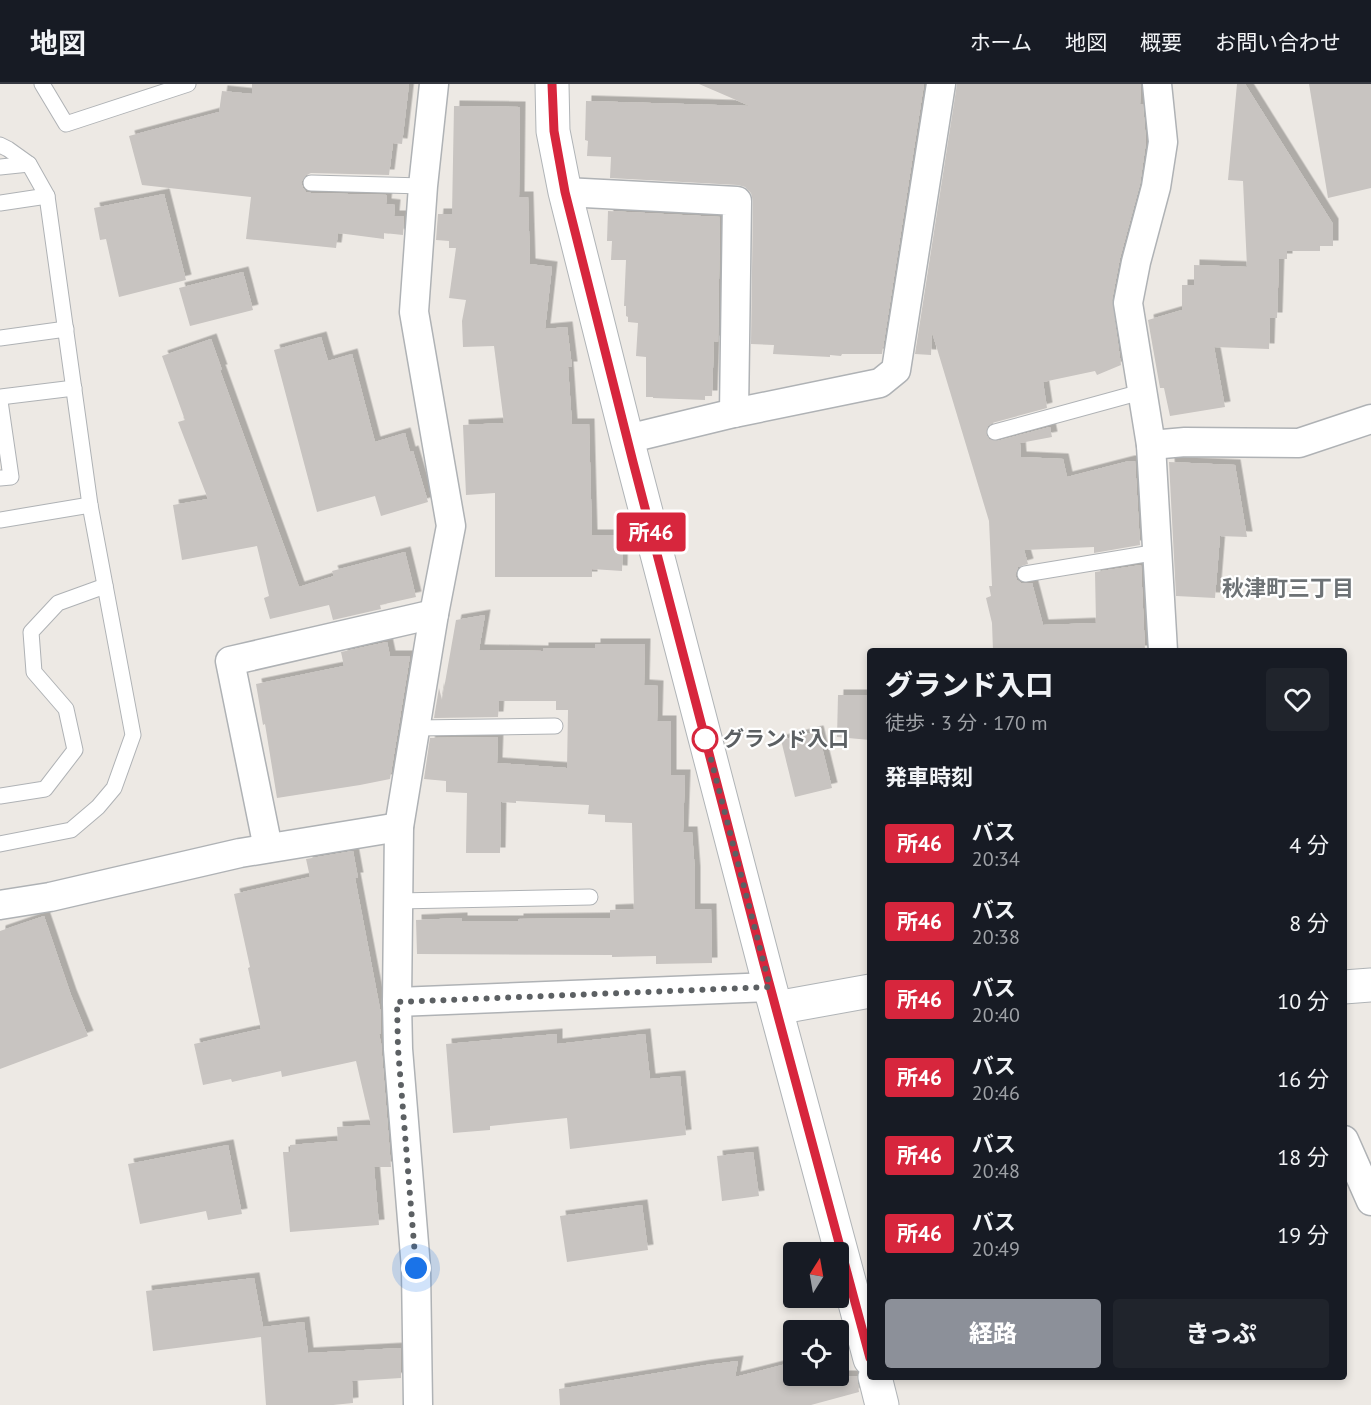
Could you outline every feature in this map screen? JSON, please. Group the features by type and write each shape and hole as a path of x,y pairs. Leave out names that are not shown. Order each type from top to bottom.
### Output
{"street":[{"path":"418,1405 416,1268 398,1049 398,901 399,827 451,526 414,312 423,186 434,84"},
{"path":"552,84 554,131 565,192 773,998 867,1348"},
{"path":"627,439 734,413 880,383 897,370 941,84"},
{"path":"1157,84 1163,142 1156,187 1136,262 1128,303 1151,445 1162,648"},
{"path":"565,192 737,201 734,413"},
{"path":"1151,445 1185,442 1299,443 1371,419"},
{"path":"268,848 230,661 434,614"},
{"path":"0,904 50,897 240,853 399,827"},
{"path":"1347,987 1371,985"},
{"path":"397,1002 773,998 867,992"},
{"path":"1347,1146 1368,1186"},
{"path":"876,1380 882,1405"}],"lane":[{"path":"42,84 66,124 188,84"},
{"path":"0,145 8,148 29,164 47,196 90,505 133,735 114,788 98,807 71,830 0,844"},
{"path":"0,167 29,164"},
{"path":"311,183 423,186"},
{"path":"0,203 47,196"},
{"path":"0,338 66,329"},
{"path":"0,478 11,477 0,399 74,388"},
{"path":"995,432 1142,392"},
{"path":"0,520 90,505"},
{"path":"1025,574 1158,552"},
{"path":"0,796 45,789 75,750 66,709 34,672 31,632 58,603 105,586"},
{"path":"415,728 555,726"},
{"path":"398,901 590,897"}],"building":[{"path":"252,84 409,84 402,144 393,143 389,175 311,173 306,175 301,182 306,192 311,193 387,195 386,204 395,205 394,216 404,216 403,235 384,233 384,239 338,233 336,248 246,239 251,197 142,185 129,136 219,112 222,91 252,94"},
{"path":"699,84 924,84 882,354 842,354 841,356 830,355 830,357 773,354 774,345 751,344 753,201 751,193 745,187 738,185 610,178 611,157 587,156 586,101 750,106"},
{"path":"957,84 1141,84 1140,104 1143,104 1146,142 1140,184 1120,258 1112,300 1121,365 1097,375 1095,371 1043,382 1047,408 992,423 988,426 986,434 989,439 997,441 1050,427 1052,437 1020,443 1021,457 1063,459 1067,477 1135,461 1140,545 1094,553 1094,547 1024,550 1028,564 1018,567 1015,575 1021,583 1032,583 1043,625 1096,623 1095,572 1141,565 1145,648 993,648 992,623 986,598 991,596 989,586 992,586 989,521 932,332 931,355 915,354"},
{"path":"1237,84 1245,84 1333,224 1333,246 1320,246 1320,251 1287,251 1287,259 1279,259 1277,318 1270,318 1269,349 1214,347 1225,407 1170,416 1164,388 1160,388 1148,320 1182,310 1182,285 1194,285 1194,265 1247,267 1243,181 1228,180"},
{"path":"1309,84 1371,84 1371,188 1328,198"},
{"path":"454,106 520,107 519,197 528,197 530,264 552,267 545,329 567,327 572,367 568,367 572,424 589,424 592,535 623,535 622,571 592,569 592,577 495,577 495,493 466,495 463,425 504,423 494,346 463,347 462,321 466,300 449,298 456,248 449,248 449,241 436,240 438,214 452,214"},
{"path":"164,194 186,280 119,297 106,239 100,240 94,208"},
{"path":"608,211 720,217 718,342 714,341 712,396 705,396 705,400 646,397 646,357 636,356 638,323 628,322 626,316 626,306 624,306 626,260 611,260 612,241 607,241"},
{"path":"243,272 253,310 190,326 179,288"},
{"path":"321,337 328,361 352,354 375,442 405,433 410,452 413,451 428,502 381,516 375,496 317,512 274,350"},
{"path":"211,339 222,370 220,370 299,587 334,576 332,571 405,552 416,597 380,605 381,609 333,620 329,605 270,619 264,598 269,596 257,546 182,560 173,505 208,499 178,422 185,420 162,356"},
{"path":"1169,462 1235,465 1247,537 1220,536 1215,598 1176,596"},
{"path":"485,615 479,650 543,651 543,648 595,648 595,644 645,644 644,685 658,686 657,721 671,721 671,775 685,775 683,832 692,832 695,909 711,909 712,963 656,964 656,956 417,954 416,920 462,918 462,921 518,921 518,919 610,918 610,910 634,909 632,823 605,822 605,815 588,814 589,805 501,802 500,853 466,853 467,793 446,792 446,781 424,779 430,738 498,737 497,763 567,768 568,710 556,710 556,701 499,701 498,717 434,718 439,688 442,700 456,620"},
{"path":"387,642 390,656 410,656 390,779 277,798 256,684 344,666 341,652"},
{"path":"838,695 867,695 867,740 837,737"},
{"path":"818,731 832,788 795,797 781,740"},
{"path":"353,851 358,878 355,878 381,1014 381,1033 379,1034 391,1167 374,1167 379,1225 290,1232 283,1152 290,1152 290,1145 338,1141 337,1127 371,1125 356,1061 282,1077 281,1071 232,1082 231,1079 203,1085 194,1044 261,1029 234,894 310,877 306,859"},
{"path":"44,916 71,995 88,1036 0,1069 0,931"},
{"path":"557,1034 557,1044 645,1034 650,1079 680,1076 686,1135 570,1149 567,1118 490,1126 490,1130 453,1133 446,1044"},
{"path":"228,1145 242,1214 208,1220 206,1211 140,1224 128,1164"},
{"path":"753,1152 759,1196 722,1201 717,1156"},
{"path":"642,1205 648,1250 567,1262 560,1216"},
{"path":"254,1278 263,1327 304,1322 308,1353 401,1348 401,1378 352,1381 353,1403 266,1405 261,1337 153,1351 146,1291"},
{"path":"738,1361 735,1377 783,1365 783,1386 849,1386 849,1376 857,1376 859,1392 811,1405 560,1405 559,1389"}],"bus line":[{"name":"所46","path":"552,84 554,131 565,192 764,964 867,1347"}],"place":[{"name":"グランド入口","path":"705,739"}],"district":[{"name":"秋津町三丁目","path":"1288,588"}],"route":[{"path":"416,1268 398,1049 397,1002 770,987 705,736 705,739"}]}
